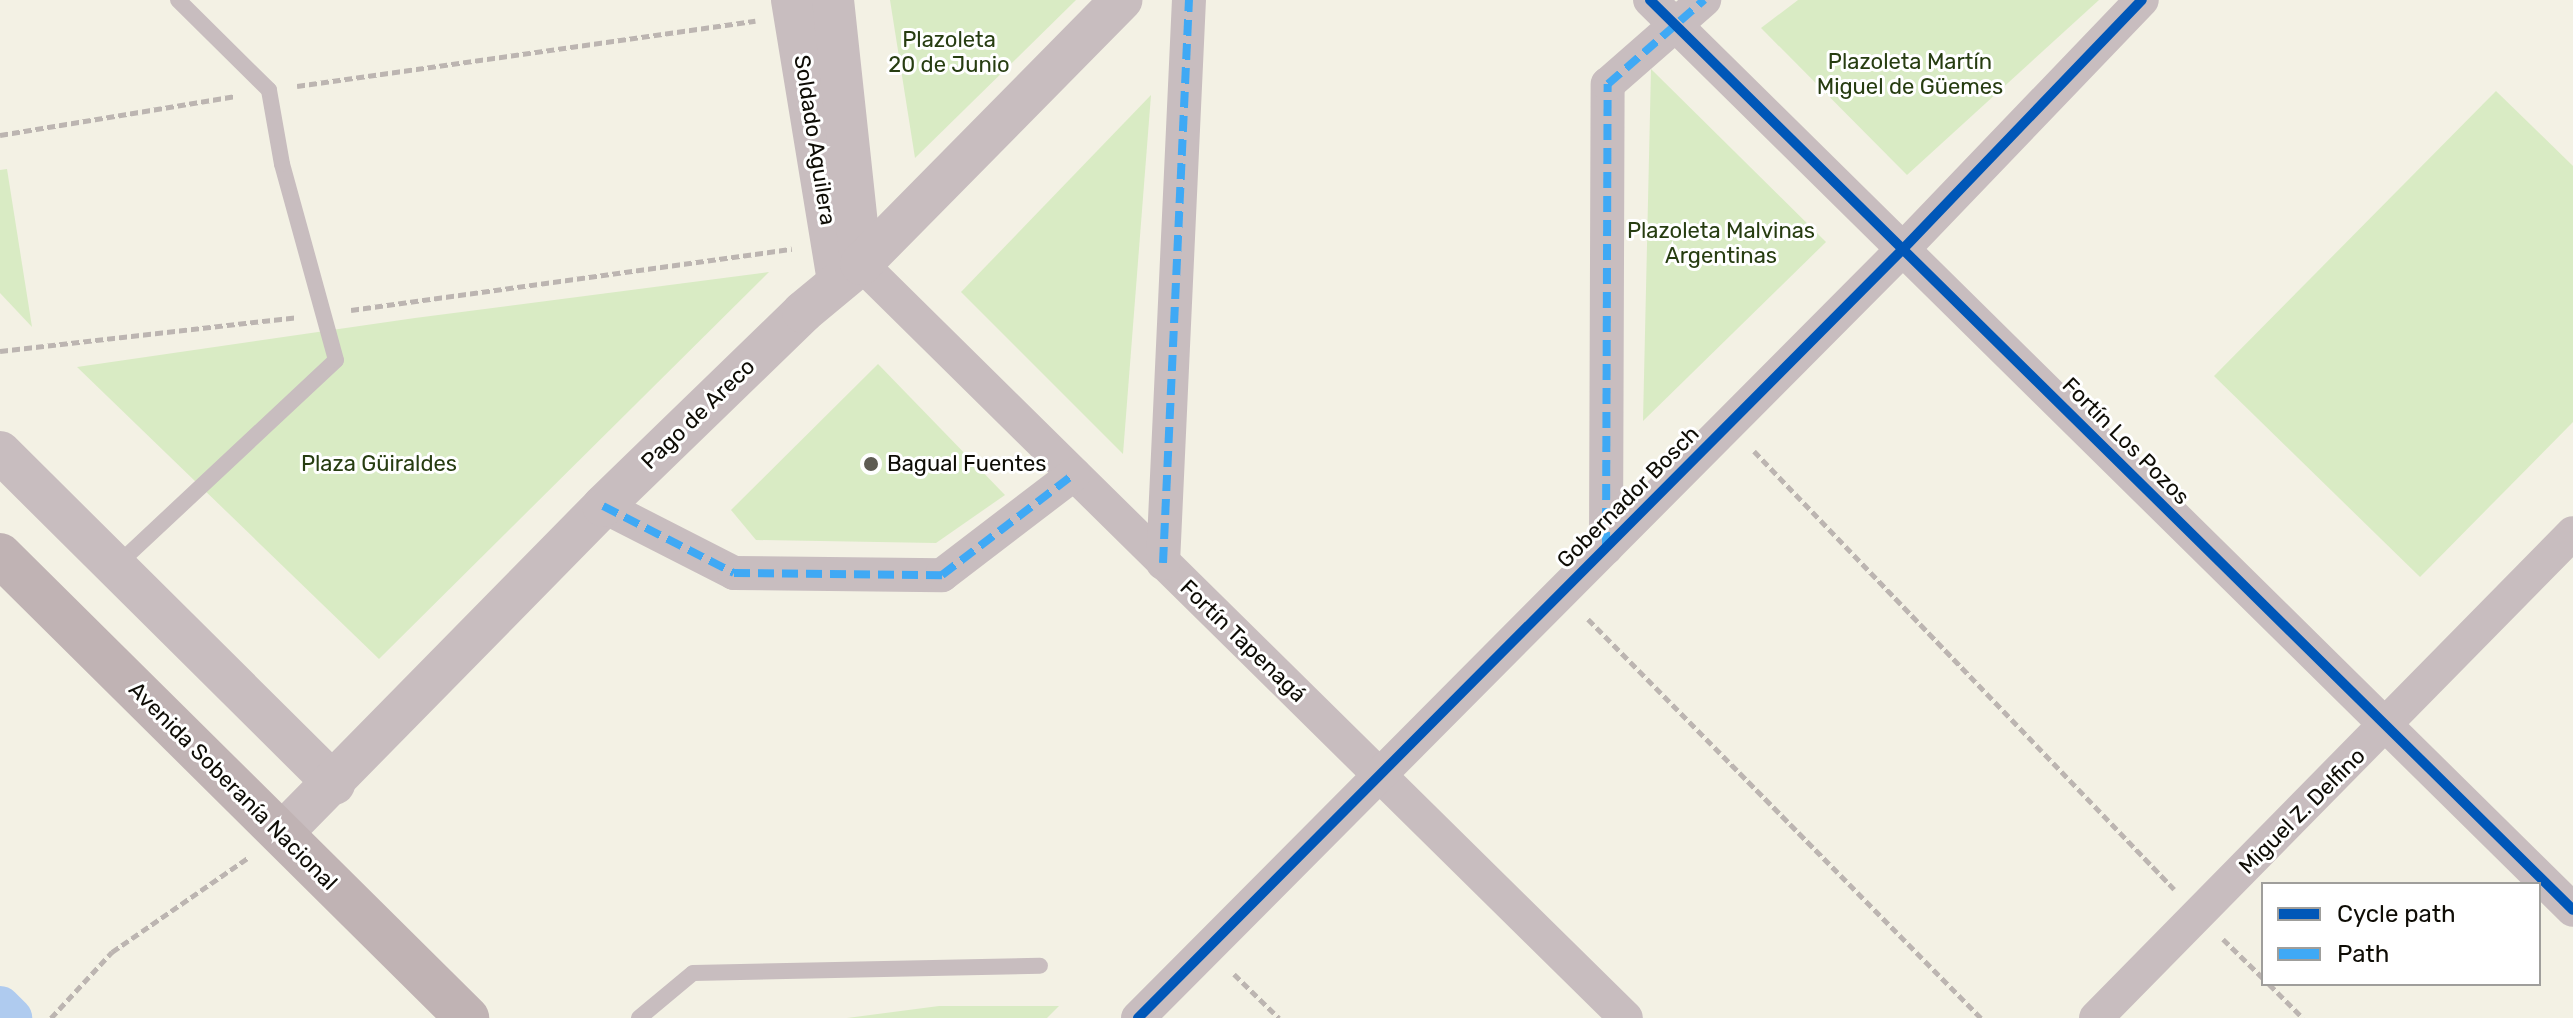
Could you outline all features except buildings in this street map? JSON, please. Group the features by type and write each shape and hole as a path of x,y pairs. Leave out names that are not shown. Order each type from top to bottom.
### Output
{"main road":[{"name":"Avenida Soberanía Nacional","path":"0,555 467,1018"}],"street":[{"name":"Pago de Areco","path":"281,834 334,784 844,263 1121,0"},
{"path":"1163,563 1189,0"},
{"name":"Fortín Los Pozos","path":"1650,0 2573,910"},
{"path":"1606,548 1608,84 1704,0"},
{"name":"Gobernador Bosch","path":"1138,1018 1903,249 2142,0"},
{"name":"Soldado Aguilera","path":"807,5 844,263"},
{"name":"Fortín Tapenagá","path":"844,263 1074,474 1626,1018"},
{"path":"0,452 334,784"},
{"path":"603,506 734,573 942,575 1074,474"},
{"name":"Miguel Z. Delfino","path":"2096,1018 2387,726 2573,533"}],"lane":[{"path":"115,567 336,360 282,164 269,90 178,0"},
{"path":"639,1018 693,973 1040,966"}],"path":[{"path":"0,135 807,5"},
{"path":"0,351 323,314 844,263"},
{"path":"1729,425 2198,915 2261,976"},
{"path":"1562,592 1981,1018"},
{"path":"51,1018 112,952 281,834"},
{"path":"1208,948 1279,1018"},
{"path":"2271,986 2303,1018"}],"green space":[{"name":"Plazoleta 20 de Junio","path":"890,0 1076,0 915,158"},
{"name":"Plazoleta Martín Miguel de Güemes","path":"1798,0 2099,0 1907,175 1761,28"},
{"name":"Plazoleta Malvinas Argentinas","path":"1651,69 1826,242 1643,421"},
{"path":"2496,91 2573,166 2573,422 2420,577 2214,376"},
{"path":"1151,95 1123,454 961,292"},
{"path":"7,169 32,327 0,293 0,170"},
{"name":"Plaza Güiraldes","path":"769,272 379,659 77,367 415,318"},
{"path":"878,364 1005,495 936,543 756,540 731,510"},
{"path":"939,1006 1059,1006 1047,1018 847,1018"}],"waterway":[{"path":"0,1007 11,1018"}],"marked path":[{"path":"1163,563 1189,0"},
{"path":"1606,548 1608,84 1704,0"},
{"path":"603,506 734,573 942,575 1074,474"}],"cycle path":[{"path":"1650,0 2573,910"},
{"path":"1138,1018 1903,249 2142,0"}],"place":[{"name":"Bagual Fuentes","path":"871,464"}]}
